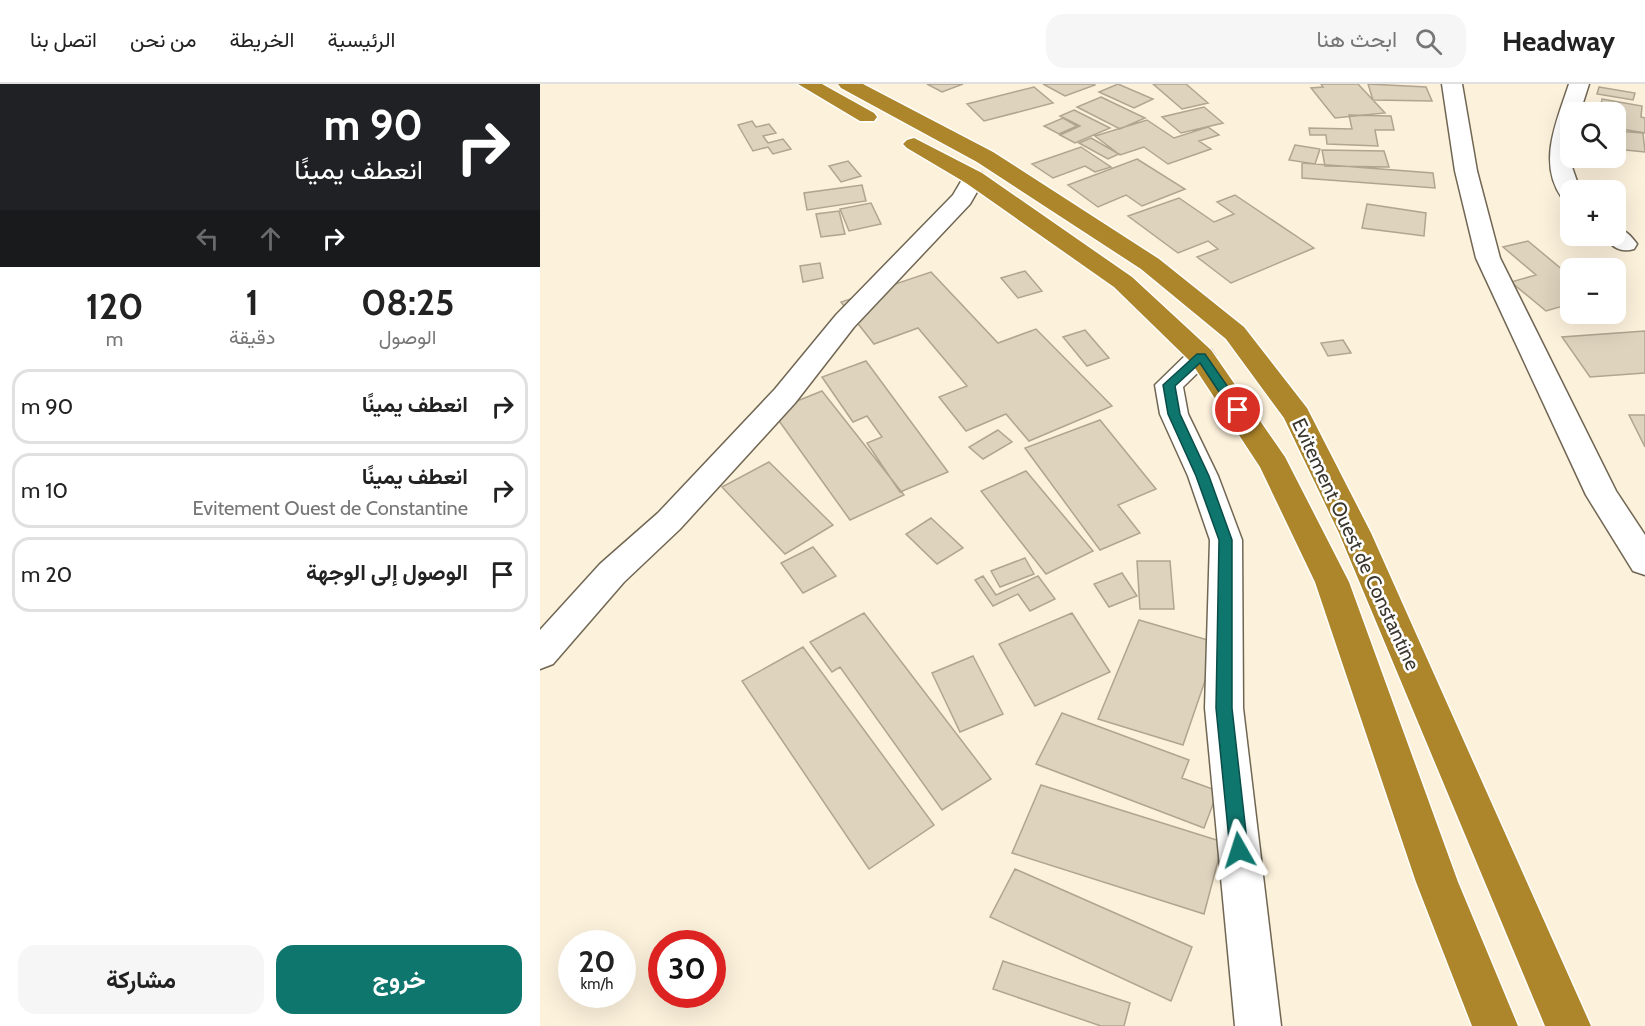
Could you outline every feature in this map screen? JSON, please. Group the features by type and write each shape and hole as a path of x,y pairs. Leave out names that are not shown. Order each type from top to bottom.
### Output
{"highway":[{"name":"Evitement Ouest de Constantine","path":"808,84 974,178 1124,282 1201,356 1274,464 1332,582 1437,882 1495,1026"},
{"name":"Evitement Ouest de Constantine","path":"848,84 985,157 1150,264 1235,333 1256,360 1297,415 1356,533 1568,1026"}],"street":[{"path":"1452,84 1466,171 1488,258 1602,495 1645,562"},
{"path":"1561,180 1561,146 1579,84"},
{"path":"540,654 612,573 669,521 785,396 845,321 962,199 974,178"},
{"path":"1201,356 1169,385 1174,414 1203,476 1226,540 1224,708 1258,1026"}],"building":[{"path":"927,84 963,84 942,92"},
{"path":"1043,84 1094,84 1095,85 1065,96"},
{"path":"1118,84 1153,99 1134,108 1099,92"},
{"path":"1153,84 1186,84 1208,103 1182,109"},
{"path":"1321,84 1358,84 1385,113 1335,118 1311,88 1323,87"},
{"path":"1368,84 1426,87 1432,101 1373,100"},
{"path":"1034,87 1053,103 984,121 967,104"},
{"path":"1599,87 1635,93 1633,100 1597,94"},
{"path":"1101,97 1145,118 1120,129 1077,107"},
{"path":"1602,99 1619,102 1602,102"},
{"path":"1626,103 1642,106 1641,117 1645,118 1645,133 1626,130"},
{"path":"1204,107 1223,123 1181,133 1162,117"},
{"path":"1074,110 1110,128 1075,143 1060,135 1080,126 1060,116"},
{"path":"1349,115 1391,116 1394,130 1375,130 1378,146 1327,144 1326,135 1310,135 1309,128 1352,129"},
{"path":"1063,118 1077,126 1059,134 1044,126"},
{"path":"1147,120 1174,138 1208,127 1219,135 1199,141 1211,149 1168,164 1144,147 1120,155 1095,136"},
{"path":"752,121 756,127 769,124 776,133 763,136 768,143 783,139 791,149 773,154 768,147 753,151 738,125"},
{"path":"1626,132 1643,133 1645,152 1626,150"},
{"path":"1091,138 1119,154 1108,159 1079,143"},
{"path":"1295,145 1320,149 1315,164 1289,160"},
{"path":"1081,147 1111,167 1095,172 1085,166 1053,178 1032,164"},
{"path":"1322,150 1384,151 1389,167 1325,166"},
{"path":"1137,159 1185,189 1142,206 1126,195 1098,207 1068,185"},
{"path":"848,161 861,176 841,182 829,166"},
{"path":"1302,163 1433,173 1435,188 1302,178"},
{"path":"862,185 866,201 807,210 804,193"},
{"path":"1235,195 1314,248 1231,283 1197,257 1218,249 1208,241 1178,253 1128,216 1179,198 1214,222 1234,214 1217,202"},
{"path":"871,203 881,224 849,231 840,209"},
{"path":"1367,204 1426,213 1424,236 1362,228"},
{"path":"839,211 845,234 821,237 816,214"},
{"path":"1528,241 1560,268 1560,307 1546,311 1511,282 1536,275 1503,247"},
{"path":"820,263 823,278 803,282 800,266"},
{"path":"1025,271 1042,291 1018,298 1001,278"},
{"path":"931,272 998,343 1036,329 1112,406 1029,441 1006,414 966,431 939,397 967,386 918,328 874,344 841,302"},
{"path":"1085,330 1109,358 1087,366 1063,337"},
{"path":"1645,331 1645,373 1590,377 1562,337"},
{"path":"1343,340 1351,353 1328,356 1321,343"},
{"path":"866,361 948,472 900,492 867,443 882,437 867,416 853,422 822,377"},
{"path":"822,391 904,495 850,520 772,411"},
{"path":"1629,415 1645,415 1645,447"},
{"path":"1100,420 1156,489 1118,505 1140,533 1100,550 1025,448"},
{"path":"998,430 1012,442 983,459 969,447"},
{"path":"769,462 833,525 785,554 722,487"},
{"path":"1026,471 1093,551 1046,574 981,491"},
{"path":"931,518 963,548 937,564 906,534"},
{"path":"813,547 836,576 803,593 781,563"},
{"path":"1025,558 1034,574 1000,587 991,571"},
{"path":"1137,561 1170,561 1174,609 1140,609"},
{"path":"1122,573 1137,596 1109,607 1094,584"},
{"path":"983,576 996,595 1038,576 1055,599 1030,611 1018,594 993,606 975,580"},
{"path":"864,613 991,779 942,810 840,667 832,672 810,642"},
{"path":"1072,613 1110,672 1035,706 999,644"},
{"path":"1139,620 1218,643 1183,745 1098,719"},
{"path":"803,647 934,825 869,869 742,681"},
{"path":"973,656 1003,714 960,732 932,673"},
{"path":"1062,713 1189,760 1182,778 1218,791 1204,828 1036,764"},
{"path":"1041,785 1223,842 1204,914 1012,853"},
{"path":"1015,869 1192,947 1171,1001 990,917"},
{"path":"1003,961 1130,1003 1124,1026 1101,1026 993,989"}],"route":[{"path":"1238,410 1201,356 1169,385 1174,414 1203,476 1226,540 1224,708 1239,850"}]}
